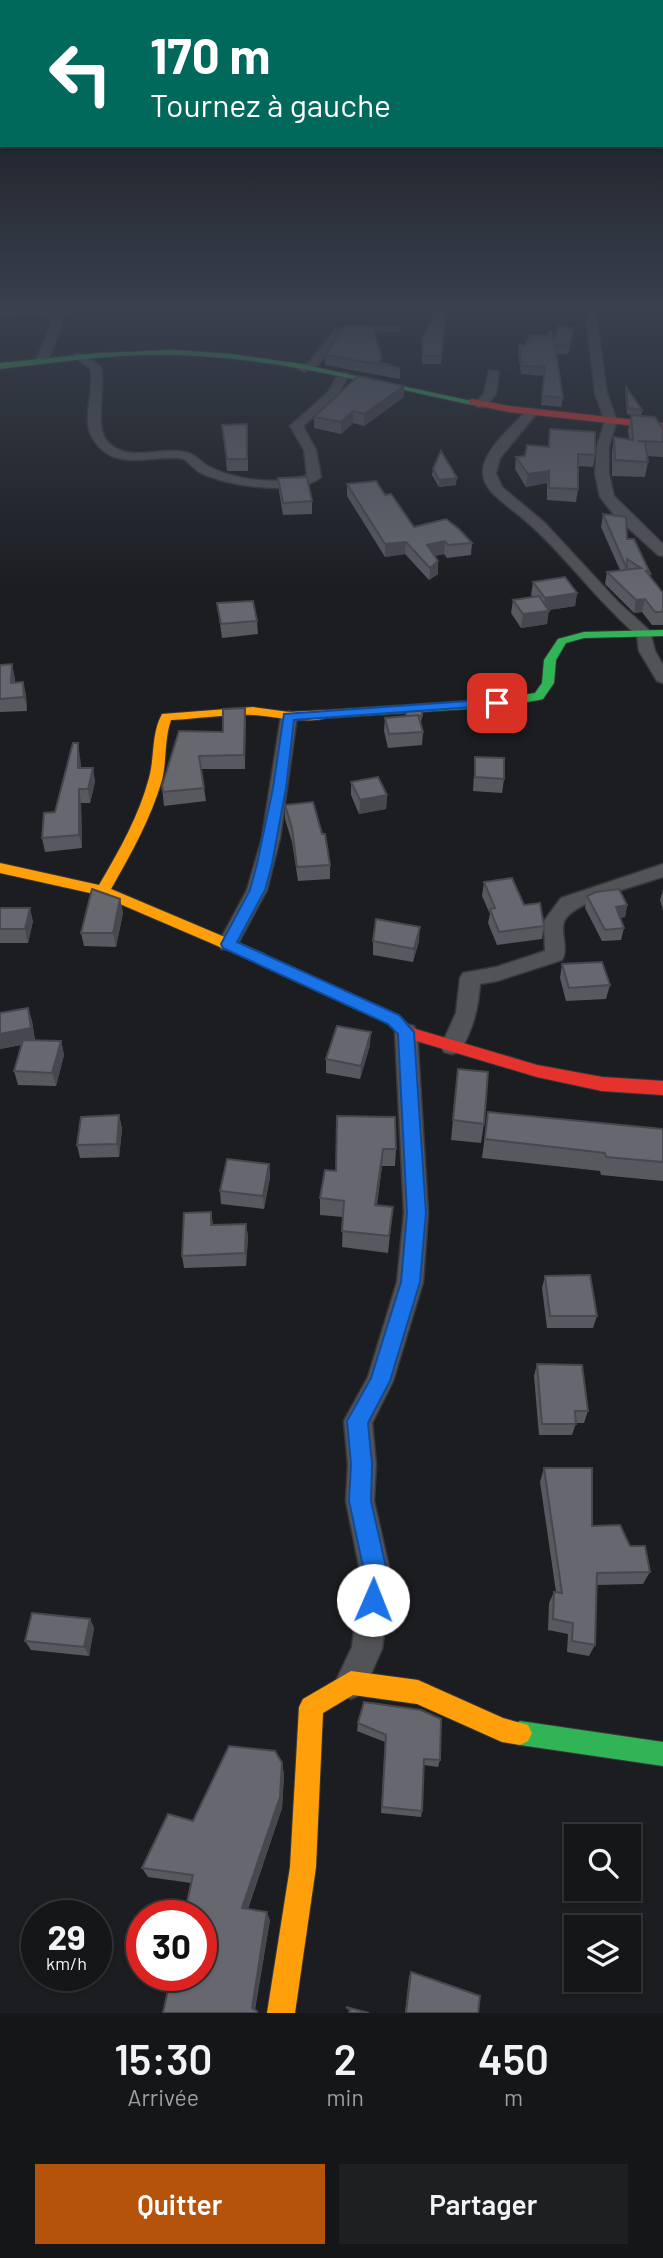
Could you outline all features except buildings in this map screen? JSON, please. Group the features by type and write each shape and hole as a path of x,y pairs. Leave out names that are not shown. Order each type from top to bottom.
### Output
{"street":[{"path":"94,404 97,434 105,446 131,458 168,454 189,456 204,470 264,484 296,484 314,477 309,448 302,432 296,426 322,404"},
{"path":"481,404 531,413 663,426"},
{"path":"605,404 611,421 603,446 601,474 607,497 620,513 663,552"},
{"path":"531,413 490,461 489,475 498,491 548,531 623,617 645,634 647,651 663,678"},
{"path":"103,891 140,824 161,762 158,732 166,718 216,715 240,710 270,711 289,716 497,703 539,696 548,683 550,660 562,641 584,635 663,633"},
{"path":"228,944 257,890 264,864 280,788 289,716"},
{"path":"0,868 103,891 393,1019 406,1032 537,1071 603,1083 663,1088"},
{"path":"452,1046 467,1013 470,978 497,974 555,955 554,921 568,903 663,870"},
{"path":"281,2013 282,1988 300,1894 310,1789 311,1707 351,1683 367,1649 376,1576 360,1501 362,1464 358,1421 380,1381 410,1282 416,1213 406,1032"},
{"path":"351,1683 418,1692 502,1730 663,1755"}],"traffic: fast":[{"path":"328,714 497,703 539,696 548,683 550,660 562,641 584,635 663,633"},
{"path":"520,1733 663,1754"}],"traffic: slow":[{"path":"103,891 145,810 157,773 161,733 166,717 253,711 289,716 328,714"},
{"path":"0,868 103,891 260,958"},
{"path":"281,2013 303,1867 311,1707 351,1683 418,1692 502,1730 520,1733"}],"traffic: jam":[{"path":"482,404 663,426"},
{"path":"260,958 393,1019 406,1032 537,1071 602,1084 663,1088"}],"route":[{"path":"373,1600 376,1576 360,1501 362,1464 358,1421 380,1381 410,1282 416,1213 406,1032 393,1019 228,944 257,890 271,838 289,716 497,703"}]}
